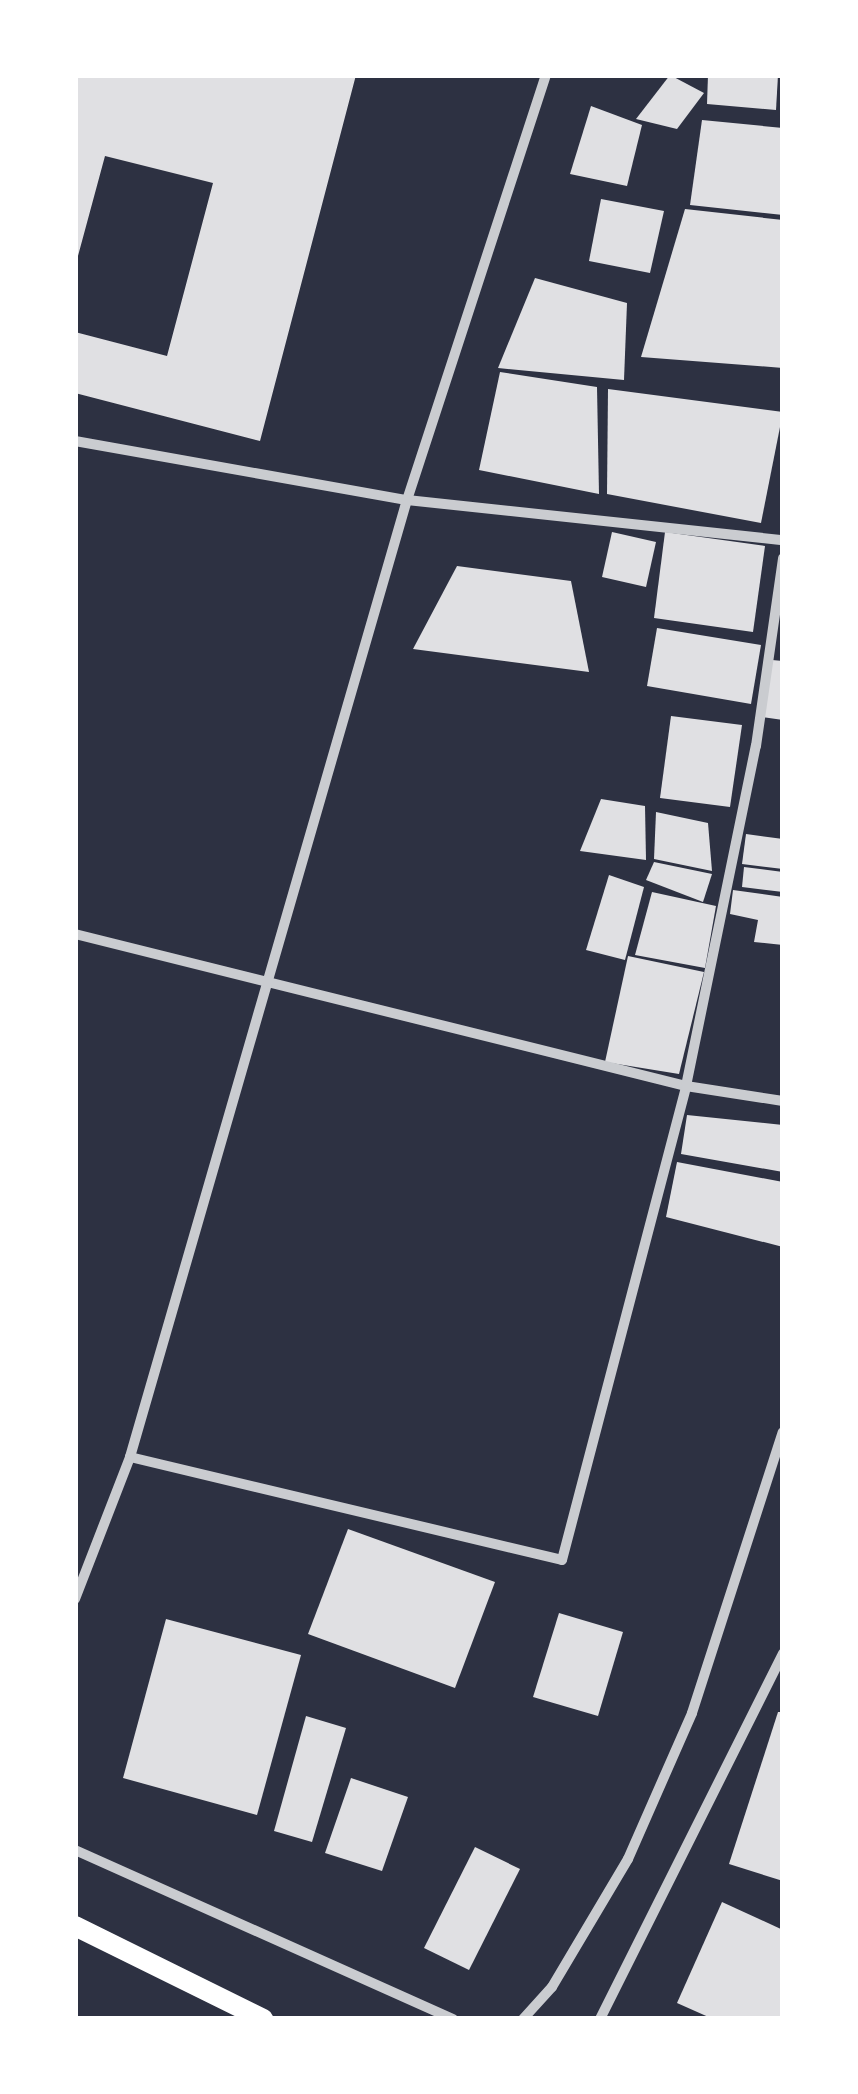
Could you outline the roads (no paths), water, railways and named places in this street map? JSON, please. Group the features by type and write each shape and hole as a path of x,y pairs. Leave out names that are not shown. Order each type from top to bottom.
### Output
{"main road":[{"path":"75,1926 238,2013 263,2019"}],"street":[{"path":"75,1599 130,1457 264,981 407,500 546,75"},
{"path":"75,442 407,500 783,540"},
{"path":"130,1457 562,1560 686,1086 756,746 783,558"},
{"path":"75,934 686,1086 783,1101"},
{"path":"523,2019 552,1987 628,1859 692,1713 783,1432"},
{"path":"600,2019 783,1653"},
{"path":"75,1850 453,2019"}]}
